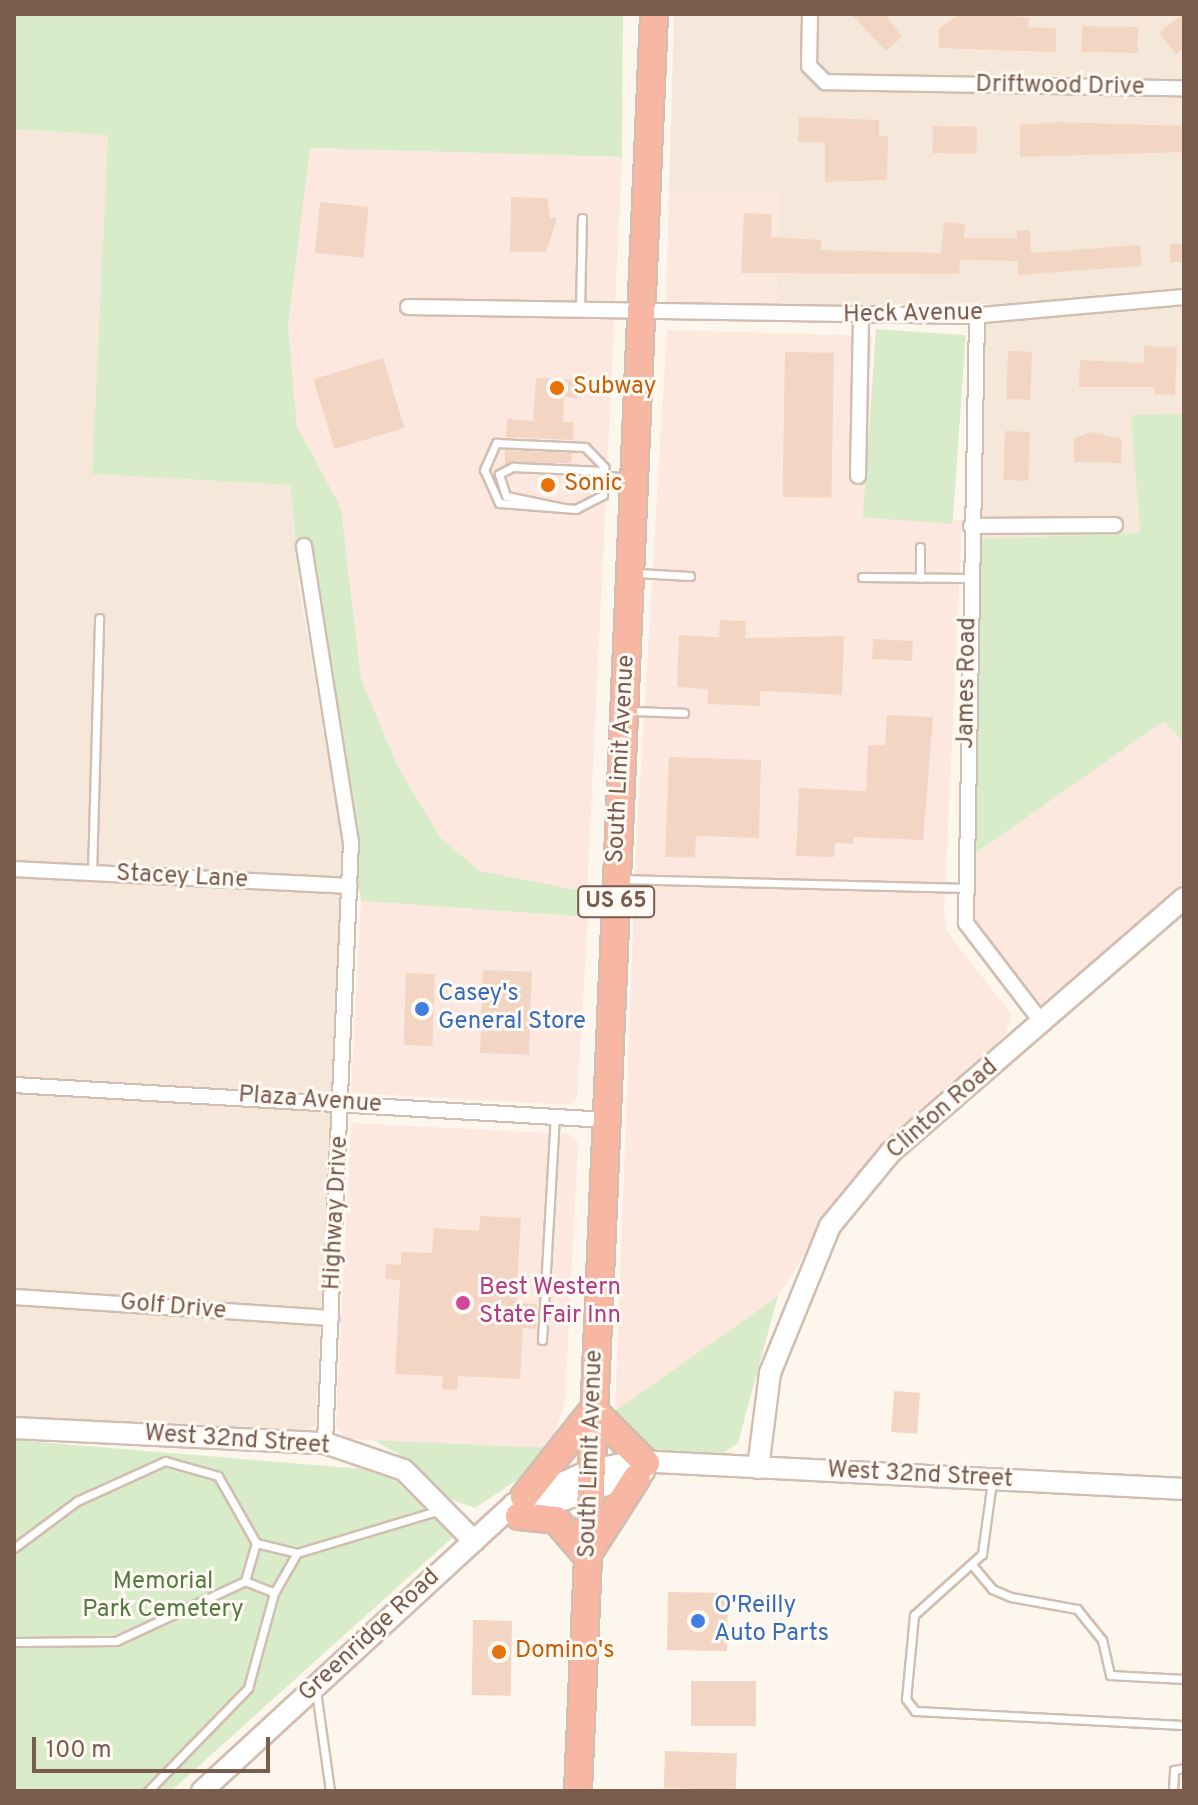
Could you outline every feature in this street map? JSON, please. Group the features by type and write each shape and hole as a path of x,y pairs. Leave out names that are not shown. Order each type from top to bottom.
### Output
{"highway":[{"name":"South Limit Avenue","path":"578,1791 654,14"},
{"path":"593,1410 646,1469 587,1556 556,1520 516,1510 593,1410"}],"street":[{"name":"Driftwood Drive","path":"810,14 809,66 818,80 935,85 1184,88"},
{"name":"Heck Avenue","path":"408,307 861,318 977,316 1184,297"},
{"name":"James Road","path":"977,316 964,888 972,936 1043,1024"},
{"path":"858,476 861,318"},
{"path":"971,526 1115,525"},
{"name":"Highway Drive","path":"304,546 351,842 343,1103 325,1443"},
{"name":"Stacey Lane","path":"14,869 350,886"},
{"name":"Clinton Road","path":"758,1468 770,1373 830,1226 891,1152 1043,1024 1184,898"},
{"name":"Plaza Avenue","path":"14,1085 606,1120"},
{"name":"Golf Drive","path":"14,1297 331,1318"},
{"name":"West 32nd Street","path":"14,1428 325,1443 404,1470 446,1508 474,1541"},
{"name":"West 32nd Street","path":"591,1478 646,1469 758,1468 1184,1489"},
{"name":"Greenridge Road","path":"202,1791 474,1541 516,1510 591,1478"}],"lane":[{"path":"580,312 582,218"},
{"path":"507,441 571,443 585,447 605,474 597,500 566,509 509,507 493,499 485,481 490,448 507,441"},
{"path":"566,509 506,496 499,474 513,467 634,478"},
{"path":"920,547 920,578"},
{"path":"630,573 690,576"},
{"path":"862,577 970,578"},
{"path":"92,873 99,618"},
{"path":"624,711 684,713"},
{"path":"617,879 964,888"},
{"path":"542,1340 555,1117"},
{"path":"14,1548 77,1501 165,1461 218,1476 256,1543 245,1581"},
{"path":"992,1479 990,1539 973,1566 914,1615 904,1686 915,1711 1184,1725"},
{"path":"256,1543 297,1553 446,1508"},
{"path":"148,1791 248,1688 274,1593 297,1553"},
{"path":"973,1566 1002,1593 1077,1609 1102,1640 1110,1675 1184,1679"},
{"path":"14,1642 116,1641 245,1581 274,1593"},
{"path":"315,1688 330,1791"},
{"path":"1173,1791 1174,1770 1184,1768"}],"shaded area":[{"path":"674,14 1184,14 1184,414 1131,415 1140,533 979,539 986,304 776,306 779,194 669,192"},
{"path":"14,129 108,135 92,474 290,485 299,585 343,846 316,1426 300,1434 14,1416"},
{"path":"310,148 622,157 587,892 480,871 441,838 398,767 361,679 341,508 297,426 288,325"},
{"path":"669,192 779,194 776,306 673,308 666,302"},
{"path":"667,330 872,336 866,517 962,520 944,916 947,932 1011,1014 1006,1034 847,1189 778,1296 615,1411 636,850"},
{"path":"1165,720 1184,743 1184,882 1047,1007 1034,1005 978,942 965,897 967,859"},
{"path":"361,901 588,917 577,1098 570,1105 351,1093"},
{"path":"351,1123 569,1134 578,1143 565,1402 550,1448 346,1439 336,1426"}],"green space":[{"path":"14,14 623,14 622,157 310,148 288,325 297,426 341,508 361,679 398,767 441,838 480,871 587,892 588,917 361,901 307,548 296,546 290,485 92,474 108,135 14,129"},
{"path":"876,329 966,335 953,524 863,518"},
{"path":"1184,414 1184,743 1164,721 967,859 979,539 1140,533 1131,415"},
{"path":"778,1296 738,1443 723,1453 643,1450 614,1427 615,1411"},
{"name":"Memorial Park Cemetery","path":"14,1440 364,1469 394,1479 453,1537 171,1791 14,1791"},
{"path":"373,1440 550,1448 532,1470 475,1508 450,1499 412,1462"}],"building":[{"path":"851,14 885,14 902,37 886,51"},
{"path":"960,14 1029,17 1028,27 1056,28 1056,52 939,48 939,29"},
{"path":"1183,14 1184,48 1176,54 1159,33"},
{"path":"1082,26 1138,27 1138,53 1082,52"},
{"path":"799,117 879,120 879,136 888,136 887,180 825,182 825,143 798,142"},
{"path":"1057,122 1184,126 1184,152 1020,157 1020,125"},
{"path":"933,126 977,127 977,154 933,153"},
{"path":"511,197 547,198 550,218 557,218 546,252 510,252"},
{"path":"320,202 369,207 363,258 315,253"},
{"path":"744,213 772,214 771,237 821,240 821,250 941,253 944,222 965,224 964,238 1017,238 1017,230 1030,230 1031,253 1140,245 1142,266 1018,275 1018,261 960,260 959,274 741,273"},
{"path":"1170,244 1184,244 1184,262 1170,262"},
{"path":"1144,346 1177,347 1175,395 1154,394 1154,387 1079,387 1080,360 1144,363"},
{"path":"1008,351 1032,352 1030,400 1006,399"},
{"path":"785,352 834,353 831,498 782,497"},
{"path":"383,358 404,428 335,449 313,379"},
{"path":"536,378 579,380 578,398 564,397 563,422 574,422 573,440 506,437 507,419 533,421"},
{"path":"1005,431 1030,432 1028,481 1003,480"},
{"path":"1091,432 1122,439 1121,463 1074,462 1074,438"},
{"path":"505,450 572,453 571,463 505,464"},
{"path":"720,620 746,621 745,638 844,636 842,695 760,691 760,706 707,704 708,689 677,687 679,635 719,637"},
{"path":"873,639 913,641 912,661 872,659"},
{"path":"887,715 933,717 923,840 853,837 853,844 835,843 834,857 796,856 799,788 866,791 868,745 885,745"},
{"path":"669,757 761,760 759,838 696,836 695,858 665,857"},
{"path":"483,970 532,972 529,1055 480,1053"},
{"name":"Casey's General Store","path":"406,973 435,974 432,1046 403,1045"},
{"name":"Best Western State Fair Inn","path":"480,1216 521,1218 516,1303 537,1304 536,1329 523,1328 520,1379 458,1376 457,1390 442,1389 443,1376 395,1374 400,1280 385,1279 386,1264 401,1265 401,1252 432,1253 434,1228 479,1231"},
{"path":"894,1391 920,1393 917,1434 891,1432"},
{"name":"O'Reilly Auto Parts","path":"668,1592 728,1593 727,1651 667,1650"},
{"path":"473,1620 512,1621 511,1696 472,1695"},
{"path":"691,1681 756,1681 756,1726 691,1726"},
{"path":"665,1751 737,1754 736,1790 664,1788"}],"place":[{"name":"Subway","path":"557,388"},
{"name":"Sonic","path":"548,485"},
{"name":"Casey's General Store","path":"422,1009"},
{"name":"Best Western State Fair Inn","path":"463,1303"},
{"name":"O'Reilly Auto Parts","path":"698,1621"},
{"name":"Domino's","path":"499,1652"}]}
